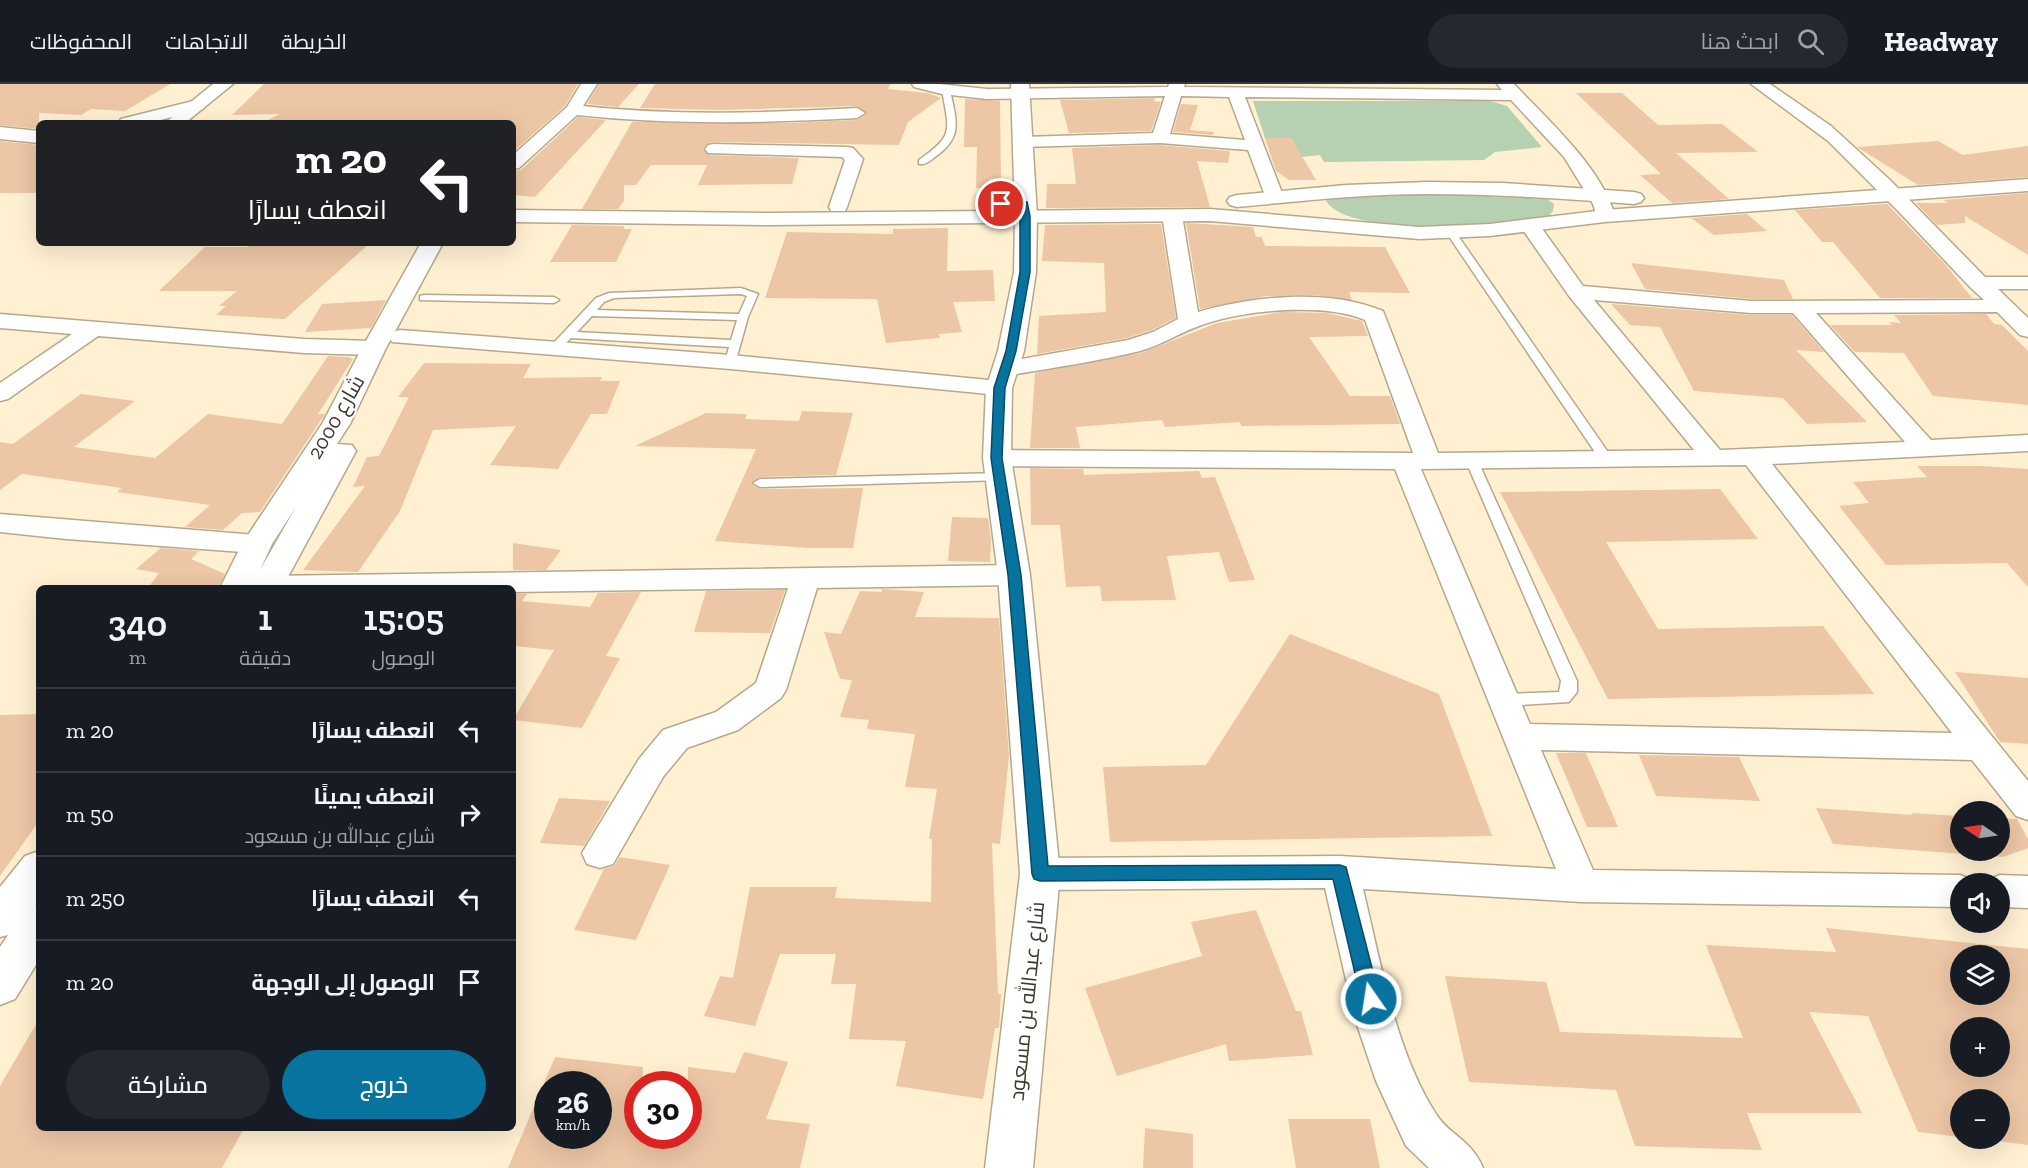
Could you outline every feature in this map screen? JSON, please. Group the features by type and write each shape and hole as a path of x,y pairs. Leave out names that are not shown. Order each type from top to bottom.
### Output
{"main road":[{"path":"178,120 224,84"},
{"path":"224,106 242,86"},
{"name":"شارع عبدالله بن مسعود","path":"1009,1168 1040,874 1014,575 998,468 1002,379 1017,322 1025,272 1020,89"},
{"path":"140,120 197,105"},
{"path":"0,121 36,125"},
{"path":"0,133 36,137"},
{"path":"516,206 1025,210 1241,217 1419,232 1451,232 1531,227 1605,216 1888,190 2028,174"},
{"path":"516,216 770,219 1208,202 1356,190 1427,188 1503,189 1691,199 2028,186"},
{"path":"1313,195 1304,203 1305,210 1310,216 1328,225"},
{"name":"شارع 2000","path":"237,585 257,544 336,424 374,348 430,246"},
{"path":"267,585 359,422 400,337 424,298 450,246"},
{"path":"0,919 36,872"},
{"path":"0,985 36,927"}],"street":[{"path":"516,161 573,110 589,84"},
{"path":"920,84 981,94 1020,89 1078,91 1175,88 1236,94 1510,89 1570,154 1602,204 1605,216"},
{"path":"1759,84 1804,113 1833,136 1977,283 2028,330"},
{"path":"1160,138 1175,88"},
{"path":"1236,94 1275,198"},
{"path":"573,110 607,115 696,117 857,113"},
{"path":"1023,142 1160,138 1257,146"},
{"path":"714,149 847,152 854,159 838,207"},
{"path":"1172,215 1189,322"},
{"path":"1531,227 1575,292 1713,457"},
{"path":"1977,283 2028,283"},
{"path":"1575,292 1751,307 2003,306"},
{"path":"400,337 561,342 733,353 1002,379 1150,341 1173,333 1189,322 1238,310 1315,304 1339,305 1367,311 1375,316 1417,460 1504,700 1581,886"},
{"path":"1800,308 1923,447"},
{"path":"0,321 304,346 374,348"},
{"path":"0,394 92,330"},
{"path":"998,468 1471,459 1753,457 2028,443"},
{"path":"1753,457 2028,806"},
{"path":"1,523 257,544"},
{"path":"386,585 1014,575"},
{"path":"600,853 651,768 675,739 728,721 770,690 806,578"},
{"path":"1520,737 1982,747"},
{"path":"1340,872 1375,1019 1397,1081 1421,1131 1461,1168"},
{"path":"1040,874 1340,872 1581,886 1950,891"},
{"path":"2010,891 2028,891"}],"lane":[{"path":"922,162 945,146 953,129 946,90"},
{"path":"1451,232 1606,458"},
{"path":"561,342 600,300 614,295 741,291 753,294 743,317 733,353"},
{"path":"424,298 554,300"},
{"path":"590,312 743,317"},
{"path":"1471,459 1569,681 1569,692 1563,698 1504,700"},
{"path":"760,483 998,468"}],"green space":[{"path":"1253,101 1490,101 1507,106 1542,147 1495,152 1484,160 1324,162 1320,155 1302,157 1291,138 1265,138"},
{"path":"1357,192 1541,195 1554,204 1553,211 1548,217 1499,223 1431,226 1365,221 1341,213 1326,201 1334,195"}],"building":[{"path":"0,84 170,84 125,111 91,109 81,115 39,113 36,129 0,125"},
{"path":"264,84 578,84 565,106 516,149 516,120 268,120 280,114 232,115"},
{"path":"599,84 639,84 618,107 587,104"},
{"path":"655,84 890,84 888,89 928,93 941,98 908,122 899,145 714,142 708,143 703,148 708,155 799,158 792,184 698,185 707,165 651,165 636,185 624,185 624,201 618,209 582,209 632,122 787,123 857,120 867,114 857,106 720,110 640,108"},
{"path":"1576,93 1622,93 1658,125 1722,124 1758,152 1676,153 1729,199 1672,203 1640,175 1661,174"},
{"path":"1155,98 1154,101 1161,102 1151,131 1069,133 1060,100"},
{"path":"965,99 1000,101 1001,188 976,188 977,147 964,147"},
{"path":"1181,104 1198,105 1190,130 1214,132 1213,135 1173,132"},
{"path":"578,117 606,120 535,197 516,195 516,171 521,170"},
{"path":"1265,138 1291,138 1316,180 1289,180 1276,171"},
{"path":"0,141 36,145 36,193 0,193"},
{"path":"1938,141 1963,155 2028,146 2028,177 1918,185 1857,147"},
{"path":"1160,145 1230,151 1228,163 1197,161 1210,207 1046,208 1047,184 1076,184 1072,148"},
{"path":"2028,193 2028,255 1965,216 1965,223 1937,225 1916,203 1948,203 1943,200"},
{"path":"1887,204 1945,264 1972,298 1880,298 1833,242 1822,242 1795,210"},
{"path":"1747,214 1767,231 1714,235 1691,218"},
{"path":"1186,223 1253,227 1256,237 1262,237 1265,246 1385,247 1410,293 1349,292 1352,300 1315,295 1267,296 1200,309"},
{"path":"1161,224 1176,318 1152,330 1127,338 1037,354 1039,316 1106,312 1104,263 1042,261 1045,225"},
{"path":"572,225 624,226 624,229 632,229 616,262 550,262"},
{"path":"948,228 947,271 993,270 995,301 953,302 962,332 939,334 940,338 886,343 877,299 765,298 787,232 893,234 893,229"},
{"path":"367,246 285,319 216,315 226,306 219,306 237,291 159,291 205,247"},
{"path":"1631,263 1784,280 1793,299 1751,299 1645,289"},
{"path":"386,300 371,328 305,332 322,304"},
{"path":"1611,304 1751,315 1792,315 1824,352 1796,350 1867,422 1807,424 1783,398 1694,391 1660,327 1630,325"},
{"path":"1282,312 1327,313 1362,321 1368,336 1309,337 1350,396 1390,396 1400,424 1241,426 1240,422 1165,427 1162,420 1076,427 1080,448 1030,448 1035,373 1141,353 1217,323"},
{"path":"1986,314 1994,324 2002,325 2028,351 2028,405 1933,396 1904,353 1855,352 1830,325 1901,323 1894,315"},
{"path":"328,356 353,359 318,414 325,414 260,512 242,513 223,530 185,527 210,505 117,492 122,488 22,474 0,490 0,442 13,444 81,394 135,401 74,447 155,458 208,414 282,424"},
{"path":"424,363 531,364 523,378 602,377 600,381 620,381 607,414 591,414 558,469 490,465 516,426 433,430 400,511 358,572 303,570 365,486 353,487 367,457 379,456 409,397 398,397"},
{"path":"802,411 853,413 836,475 760,477 751,484 760,489 863,488 853,548 808,548 715,541 756,449 635,446 706,413 747,414 745,419 799,421"},
{"path":"1917,466 2028,469 2028,587 2007,563 1886,565 1839,506 1869,503 1853,482 1927,477"},
{"path":"1030,468 1083,469 1084,475 1199,471 1202,478 1215,477 1255,580 1229,582 1219,552 1167,556 1176,600 1102,601 1100,586 1066,587 1060,525 1031,525"},
{"path":"1720,489 1758,539 1606,542 1658,629 1823,626 1874,694 1608,699 1500,492"},
{"path":"952,517 988,518 991,539 990,562 948,561"},
{"path":"513,543 561,550 546,570 513,570"},
{"path":"161,548 199,551 191,559 225,574 220,585 150,585 159,573 136,569"},
{"path":"882,589 924,592 915,617 999,618 1009,756 1000,844 992,843 998,994 1001,994 999,1028 995,1028 983,1099 896,1086 906,1041 849,1039 856,984 831,984 836,954 780,954 755,1026 704,1016 720,976 733,978 750,887 837,887 835,898 931,902 932,839 929,839 937,789 905,787 915,734 867,729 869,720 840,717 852,680 840,679 824,632 841,634 860,591 882,592"},
{"path":"785,590 770,633 694,632 706,591"},
{"path":"641,592 606,656 620,658 582,728 516,720 516,715 554,650 516,646 516,594 527,594 522,601 590,607 598,593"},
{"path":"1290,634 1439,694 1492,836 1110,842 1103,767 1206,765"},
{"path":"1955,672 2028,678 2028,744 2000,742"},
{"path":"36,714 36,825 0,876 0,715"},
{"path":"1556,753 1586,753 1618,827 1587,827"},
{"path":"1639,755 1739,757 1760,801 1656,796"},
{"path":"559,798 610,801 584,846 540,843"},
{"path":"1816,808 1950,815 1950,853 1833,844"},
{"path":"2010,819 2017,819 2028,839 2028,848 2010,854"},
{"path":"620,857 670,865 636,940 574,930 604,869 614,866"},
{"path":"1256,910 1296,1011 1301,1011 1313,1055 1229,1061 1226,1044 1117,1076 1085,988 1202,956 1191,922"},
{"path":"1826,928 1990,945 1950,945 1950,1005 2010,1005 2010,947 2028,949 2028,1145 2010,1143 2010,1089 1950,1089 1950,1136 1918,1132 1868,1016 1809,1012 1862,1113 1747,1113 1762,1150 1635,1146 1616,1090 1469,1082 1445,976 1546,982 1560,1032 1743,1038 1706,945 1836,952"},
{"path":"36,1024 36,1131 242,1131 222,1168 0,1168 0,1086"},
{"path":"744,1052 788,1062 766,1119 810,1124 800,1168 508,1168 534,1107 534,1149 612,1149 612,1071 549,1071 555,1057 643,1067 643,1071 624,1071 624,1149 702,1149 702,1071 688,1071 688,1067 735,1073"},
{"path":"1288,1119 1370,1119 1380,1168 1296,1168"},
{"path":"1145,1128 1193,1134 1193,1168 1143,1168"}],"route":[{"path":"1001,204 1024,204 1026,216 1025,272 1011,351 999,388 997,458 1014,575 1040,874 1340,872 1371,999"}]}
